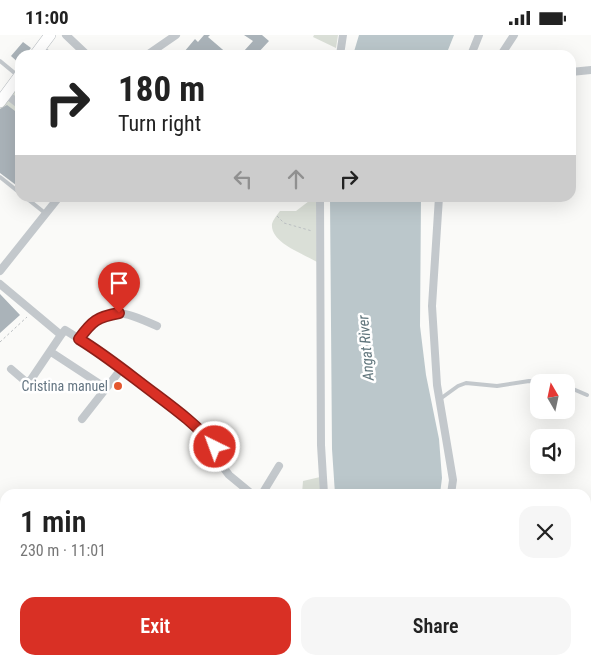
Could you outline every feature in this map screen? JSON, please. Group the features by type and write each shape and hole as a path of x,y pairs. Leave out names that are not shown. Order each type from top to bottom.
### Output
{"main road":[{"path":"39,50 50,35"},
{"path":"3,98 15,81"}],"street":[{"path":"66,35 82,50"},
{"path":"154,50 176,35"},
{"path":"341,50 343,35"},
{"path":"473,50 479,35"},
{"path":"504,50 514,35"},
{"path":"576,72 591,70"},
{"path":"3,98 15,103"},
{"path":"0,271 55,202"},
{"path":"320,202 324,489"},
{"path":"439,202 432,306 440,399 453,480 452,489"},
{"path":"0,284 62,335"},
{"path":"79,339 90,324 101,316 119,313 157,326"},
{"path":"11,369 25,381 30,381 66,330 122,368 205,435 215,447 220,463 229,475 246,489"},
{"path":"51,351 106,388"},
{"path":"82,419 122,368"},
{"path":"265,489 279,466"}],"lane":[{"path":"0,61 15,72"},
{"path":"0,177 15,189"},
{"path":"32,203 46,215"},
{"path":"440,399 458,386 466,383 497,386 530,381"},
{"path":"575,390 587,395"}],"path":[{"path":"277,216 284,223 320,234"},
{"path":"0,342 34,311"}],"shaded area":[{"path":"314,35 338,35 336,48 313,37"},
{"path":"15,89 15,132 0,120 0,109"},
{"path":"308,202 316,202 317,262 289,247 276,237 273,231 272,224 280,211 296,211"},
{"path":"320,477 321,489 302,489 303,481"}],"water":[{"path":"359,35 454,35 448,50 354,50"},
{"name":"Angat River","path":"330,202 421,202 420,326 426,375 439,439 442,478 441,489 335,489 332,449"}],"building":[{"path":"204,35 210,35 208,37 223,50 186,50 195,39 198,42"},
{"path":"244,35 262,35 269,41 261,50 245,50 253,41"},
{"path":"23,42 31,48 29,50 16,50"},
{"path":"15,51 15,60 11,56"},
{"path":"7,105 15,111 15,184 0,173 0,109"},
{"path":"0,294 20,315 0,333"}],"place":[{"name":"Cristina manuel","path":"118,386"}],"route":[{"path":"119,313 101,316 90,324 79,339 108,357 169,404 205,435 215,447"}]}
